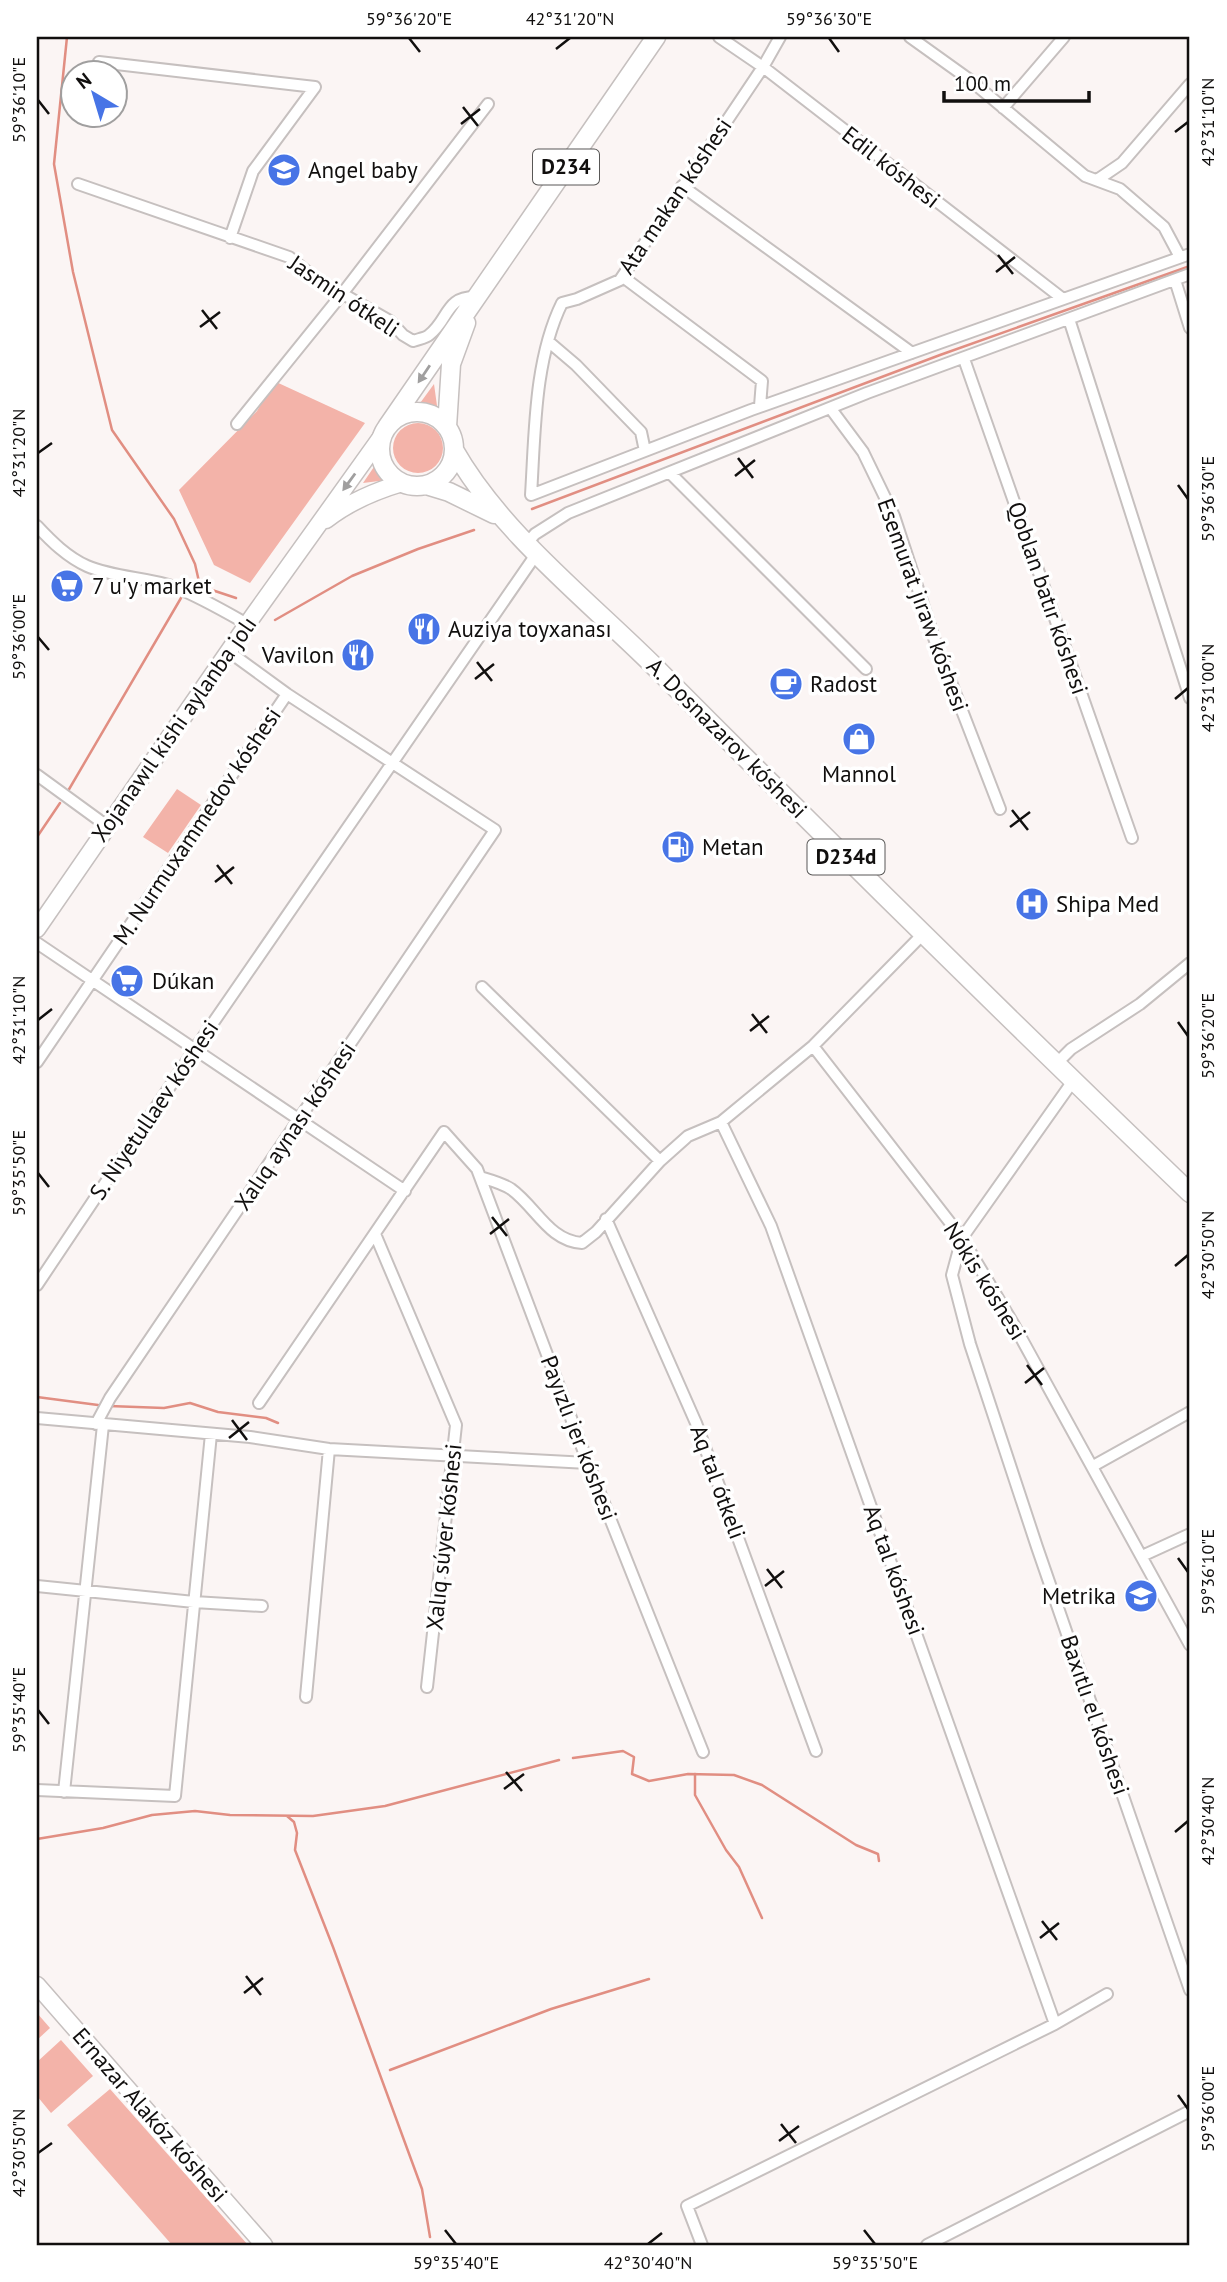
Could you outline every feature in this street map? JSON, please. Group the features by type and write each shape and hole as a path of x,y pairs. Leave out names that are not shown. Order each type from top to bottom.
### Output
{"main road":[{"name":"Xojanawıl kishi aylanba jolı","path":"37,929 228,651 386,430 656,37"},
{"name":"Xojanawıl kishi aylanba jolı","path":"447,427 451,364 476,297"},
{"name":"D234","path":"386,430 396,419 418,412 439,419 447,427"},
{"path":"426,485 446,472 452,461 454,450 447,427"},
{"path":"386,430 380,444 381,456 385,467 402,483"},
{"name":"D234d","path":"454,450 503,519"},
{"name":"Xojanawıl kishi aylanba jolı","path":"314,531 335,513 354,502 402,483"},
{"name":"D234","path":"402,483 426,485"},
{"name":"D234d","path":"426,485 460,497 503,519"},
{"name":"A. Dosnazarov kóshesi","path":"503,519 1056,1065 1190,1193"},
{"name":"Ernazar Alakóz kóshesi","path":"37,1985 264,2245"}],"street":[{"name":"Edil kóshesi","path":"719,37 763,67 1063,299"},
{"name":"Ata makan kóshesi","path":"645,451 531,495 537,392 554,318 562,303 620,280 763,67 780,37"},
{"path":"549,342 576,365 641,432 645,451 760,406 1185,256 1164,227 1120,189 1085,176 922,40 910,37"},
{"path":"1003,108 1064,37"},
{"path":"130,66 315,87 253,171 230,238"},
{"path":"1097,180 1122,163 1190,84"},
{"path":"237,424 342,294 488,104"},
{"name":"Jasmin ótkeli","path":"78,184 289,257 314,278 390,321 413,341 429,336 455,302 464,297 476,297"},
{"path":"682,186 912,353"},
{"name":"S. Niyetullaev kóshesi","path":"37,1285 391,762 532,548 535,534 568,513 831,409 1190,274"},
{"path":"622,277 762,381 760,406"},
{"path":"1175,280 1190,328"},
{"path":"1069,319 1190,698"},
{"name":"Qoblan batır kóshesi","path":"964,359 1132,838"},
{"name":"Esemurat jıraw kóshesi","path":"831,409 863,452 894,516 934,638 1000,809"},
{"path":"670,473 866,669"},
{"path":"37,526 57,546 86,566 176,587 247,624"},
{"path":"228,651 287,694 391,762"},
{"name":"M. Nurmuxammedov kóshesi","path":"37,1062 287,694"},
{"name":"Xalıq aynası kóshesi","path":"64,1792 99,1424 110,1398 495,830 391,762"},
{"path":"37,775 107,826"},
{"path":"480,1177 509,1187 534,1209 553,1233 570,1242 582,1243 596,1232 660,1161 688,1136 721,1122 813,1046 923,934"},
{"path":"37,943 405,1191 259,1403"},
{"path":"1056,1065 1072,1049 1140,1004 1190,963"},
{"path":"482,987 660,1161"},
{"name":"Nókis kóshesi","path":"813,1046 962,1238 1093,1466 1190,1645"},
{"path":"962,1238 1073,1081"},
{"name":"Aq tal kóshesi","path":"721,1122 771,1226 1055,2024"},
{"name":"Payızlı jer kóshesi","path":"405,1191 444,1132 477,1169 588,1463 703,1752"},
{"name":"Aq tal ótkeli","path":"606,1219 696,1423 816,1751"},
{"name":"Xalıq súyer kóshesi","path":"375,1234 456,1424 427,1687"},
{"name":"Baxıtlı el kóshesi","path":"962,1238 952,1275 970,1344 1190,1990"},
{"path":"1093,1466 1190,1412"},
{"path":"37,1418 250,1437 329,1448 588,1463"},
{"path":"37,1790 175,1796 211,1434"},
{"path":"306,1697 329,1448"},
{"path":"1142,1556 1190,1534"},
{"path":"37,1586 262,1606"},
{"path":"702,2245 687,2206 1055,2024 1107,1994"},
{"path":"927,2245 1190,2111"}],"shaded area":[{"path":"274,381 365,423 250,583 214,565 179,490 257,411"},
{"path":"434,384 438,413 428,409 415,410"},
{"path":"418,423 436,430 443,448 436,466 418,473 400,466 393,448 400,430"},
{"path":"378,461 387,480 363,483"},
{"path":"177,789 201,805 168,853 143,837"},
{"path":"37,2013 50,2028 37,2040"},
{"path":"61,2040 93,2076 51,2113 37,2096 37,2062"},
{"path":"110,2089 248,2245 172,2245 67,2125"}],"waterway":[{"path":"67,37 54,164 73,272 112,430 174,519 195,564 200,586 236,598"},
{"path":"532,509 940,355 1190,266"},
{"path":"275,620 352,576 474,530"},
{"path":"68,791 181,598"},
{"path":"37,837 60,803"},
{"path":"37,1397 98,1405"},
{"path":"109,1406 164,1408 190,1403 218,1412 266,1418 278,1423"},
{"path":"573,1758 623,1751 634,1757 632,1774 649,1781 688,1774 734,1775 762,1785 856,1845 878,1854 879,1861"},
{"path":"37,1839 103,1828 152,1815 195,1811 230,1815 313,1816 385,1806 559,1760"},
{"path":"695,1774 695,1795 726,1850 739,1867 762,1918"},
{"path":"287,1816 294,1822 297,1833 295,1850 422,2189 430,2237"},
{"path":"390,2070 551,2009 649,1979"}],"place":[{"name":"Angel baby","path":"284,170"},
{"name":"7 u'y market","path":"67,586"},
{"name":"Auziya toyxanası","path":"424,629"},
{"name":"Vavilon","path":"358,655"},
{"name":"Radost","path":"786,684"},
{"name":"Mannol","path":"859,739"},
{"name":"Metan","path":"678,847"},
{"name":"Shipa Med","path":"1032,904"},
{"name":"Dúkan","path":"127,981"},
{"name":"Metrika","path":"1141,1596"}]}
